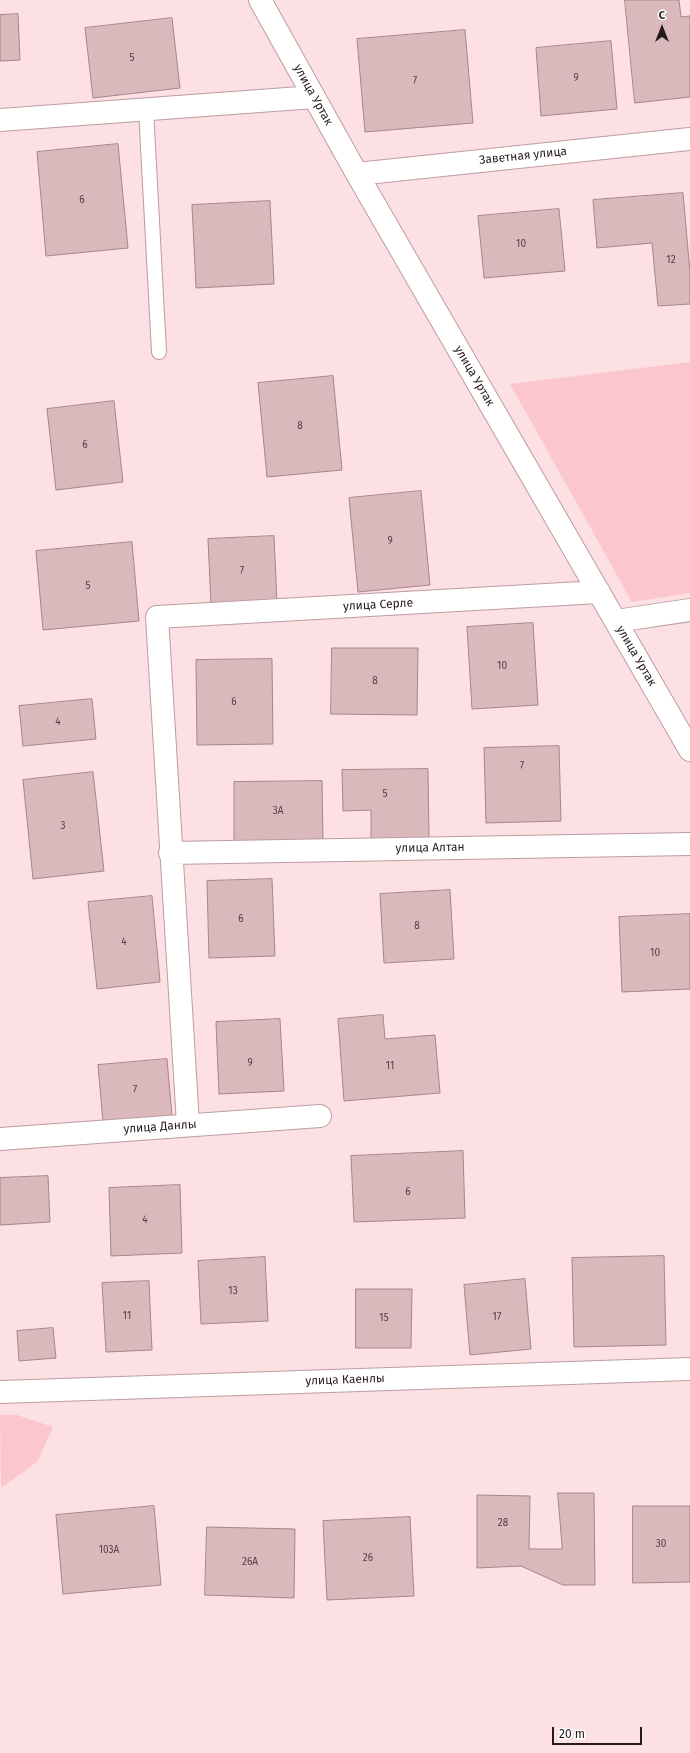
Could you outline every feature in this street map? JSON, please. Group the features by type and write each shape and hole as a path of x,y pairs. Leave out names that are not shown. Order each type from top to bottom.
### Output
{"street":[{"name":"улица Уртак","path":"260,0 357,174 690,750"},
{"path":"0,120 314,97"},
{"name":"Заветная улица","path":"357,174 690,138"},
{"name":"улица Серле","path":"170,853 157,617 599,592"},
{"path":"616,621 690,610"},
{"name":"улица Алтан","path":"170,853 690,844"},
{"path":"170,853 188,1124"},
{"name":"улица Данлы","path":"0,1139 188,1124 320,1116"},
{"name":"улица Каенлы","path":"0,1392 690,1369"}],"lane":[{"path":"146,109 158,352"}],"shaded area":[{"path":"690,362 690,593 632,602 510,384"},
{"path":"0,1415 17,1415 53,1427 37,1462 1,1488"}],"building":[{"path":"625,0 679,0 681,17 690,16 690,97 635,103"},
{"path":"18,14 20,60 0,61 0,15"},
{"path":"172,18 180,88 93,98 85,28"},
{"path":"465,30 473,123 365,132 357,39"},
{"path":"611,41 617,109 541,116 536,48"},
{"path":"118,144 128,248 46,256 37,152"},
{"path":"683,193 690,272 690,304 658,306 652,243 597,248 593,200"},
{"path":"270,201 274,284 196,288 192,205"},
{"path":"559,209 565,271 484,278 478,216"},
{"path":"333,376 342,470 267,477 258,383"},
{"path":"114,401 123,482 56,490 47,409"},
{"path":"421,491 430,585 358,592 349,498"},
{"path":"274,536 277,603 211,606 208,539"},
{"path":"132,542 139,621 43,630 36,551"},
{"path":"533,623 538,705 472,709 467,627"},
{"path":"332,648 418,648 417,715 331,714"},
{"path":"272,659 273,744 197,745 196,660"},
{"path":"92,699 96,739 23,746 19,706"},
{"path":"559,746 561,821 486,823 484,748"},
{"path":"428,769 429,840 371,841 371,810 343,811 342,770"},
{"path":"93,772 104,871 33,879 23,780"},
{"path":"322,781 323,841 234,842 234,782"},
{"path":"272,879 275,956 209,958 207,881"},
{"path":"450,890 454,959 384,963 380,894"},
{"path":"152,896 160,982 97,989 88,902"},
{"path":"690,914 690,989 622,992 619,917"},
{"path":"383,1015 385,1039 435,1035 440,1093 344,1101 338,1019"},
{"path":"280,1019 284,1091 219,1094 216,1022"},
{"path":"167,1059 172,1116 103,1122 98,1065"},
{"path":"463,1151 465,1218 354,1222 351,1156"},
{"path":"48,1176 50,1222 0,1225 0,1178"},
{"path":"180,1185 182,1253 111,1256 109,1188"},
{"path":"664,1256 666,1345 574,1347 572,1258"},
{"path":"265,1257 268,1321 201,1324 198,1261"},
{"path":"525,1279 531,1349 470,1355 464,1285"},
{"path":"149,1281 152,1350 106,1352 102,1283"},
{"path":"356,1289 412,1289 411,1348 356,1348"},
{"path":"53,1328 56,1358 19,1361 17,1331"},
{"path":"558,1493 594,1493 595,1585 563,1585 521,1566 477,1568 477,1495 530,1496 529,1549 562,1549"},
{"path":"154,1506 161,1585 63,1594 56,1515"},
{"path":"633,1506 690,1506 690,1582 633,1583"},
{"path":"410,1517 414,1596 327,1600 323,1521"},
{"path":"207,1527 295,1529 294,1598 205,1595"}]}
